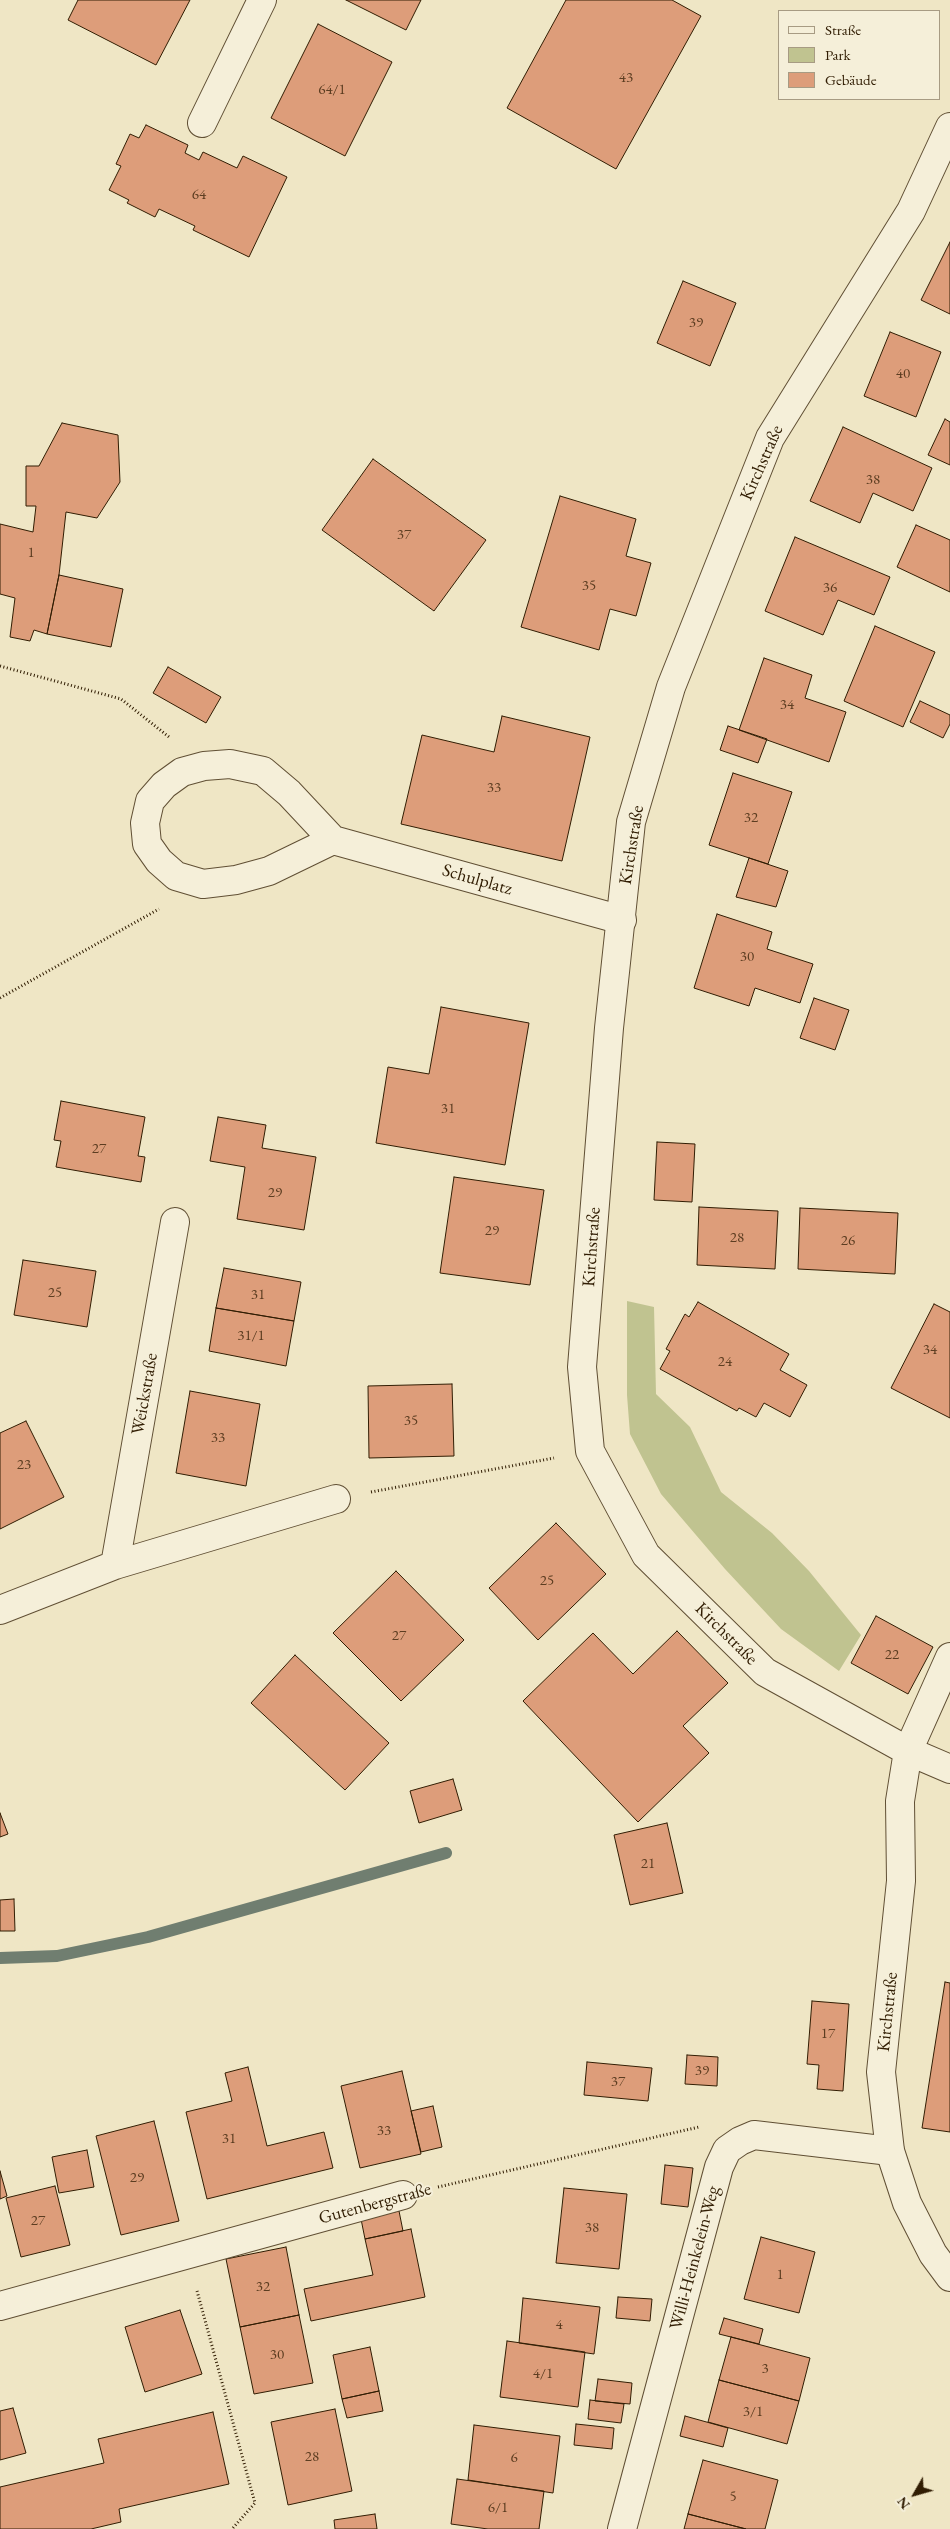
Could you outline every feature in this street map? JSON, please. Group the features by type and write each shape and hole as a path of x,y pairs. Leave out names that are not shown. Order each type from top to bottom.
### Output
{"street":[{"path":"202,123 262,0"},
{"name":"Kirchstraße","path":"950,127 911,211 770,438 671,687 632,822 608,1038 582,1367 590,1451 646,1555 765,1672 908,1751 900,1801 901,1881 881,2072 890,2151 907,2203 934,2254 950,2277"},
{"path":"230,764 263,772 289,793 333,840 269,871 236,880 203,884 176,876 159,861 148,844 145,823 150,801 164,785 182,772 204,766 230,764"},
{"name":"Schulplatz","path":"333,840 622,920"},
{"name":"Weickstraße","path":"115,1565 175,1222"},
{"path":"0,1610 115,1565 336,1499"},
{"path":"950,1657 908,1751 950,1769"},
{"path":"754,2135 890,2151"},
{"name":"Willi-Heinkelein-Weg","path":"622,2529 719,2167 727,2150 740,2141 754,2135"},
{"name":"Gutenbergstraße","path":"0,2306 403,2195"}],"path":[{"path":"0,666 122,699 204,766"},
{"path":"0,998 203,884"},
{"path":"336,1499 590,1451"},
{"name":"Gutenbergstraße","path":"403,2195 695,2126 754,2135"},
{"path":"187,2254 254,2504 232,2529"}],"green space":[{"path":"627,1301 654,1307 656,1394 690,1427 721,1492 772,1533 809,1571 861,1635 839,1671 781,1629 725,1569 661,1494 630,1434 627,1395"}],"building":[{"path":"78,0 190,0 156,65 68,20"},
{"path":"346,0 421,0 406,30"},
{"path":"566,0 672,0 701,16 616,169 507,108"},
{"path":"318,24 392,62 345,156 271,118"},
{"path":"146,125 188,145 185,153 199,160 203,152 237,168 243,156 287,177 249,257 193,230 195,226 159,209 155,217 127,203 129,200 109,190 121,166 116,164 130,134 139,138"},
{"path":"950,242 950,314 921,300"},
{"path":"683,281 736,303 710,366 657,343"},
{"path":"890,332 941,352 916,417 864,396"},
{"path":"945,419 950,422 950,465 928,455"},
{"path":"62,423 118,435 120,482 97,518 66,512 59,575 47,634 34,630 30,641 10,637 15,598 0,594 0,524 33,532 36,506 26,506 26,466 39,466"},
{"path":"843,427 932,468 913,511 873,493 860,523 810,501"},
{"path":"373,459 486,540 434,611 322,530"},
{"path":"560,496 636,519 626,556 651,563 636,616 610,609 599,650 521,627"},
{"path":"916,525 950,540 950,592 897,567"},
{"path":"795,537 890,577 874,615 838,600 823,635 765,611"},
{"path":"59,575 123,589 111,647 47,634"},
{"path":"875,626 935,652 903,727 844,701"},
{"path":"764,658 812,675 805,698 846,712 829,762 739,730"},
{"path":"168,667 221,697 206,723 153,693"},
{"path":"920,701 950,715 950,724 943,738 910,722"},
{"path":"502,716 590,737 562,861 401,824 422,735 494,752"},
{"path":"728,726 767,739 758,763 720,750"},
{"path":"733,773 792,792 768,864 709,845"},
{"path":"749,858 788,871 776,907 736,897"},
{"path":"717,914 772,932 767,949 813,964 800,1003 755,988 749,1006 694,988"},
{"path":"814,998 849,1010 835,1050 800,1038"},
{"path":"441,1007 529,1023 505,1165 376,1143 388,1067 429,1074"},
{"path":"61,1101 145,1117 138,1156 145,1157 141,1182 56,1167 61,1141 54,1140"},
{"path":"218,1117 266,1125 262,1148 316,1157 304,1230 237,1219 245,1167 210,1161"},
{"path":"657,1142 695,1144 692,1202 654,1200"},
{"path":"454,1177 544,1190 530,1285 440,1273"},
{"path":"699,1207 778,1211 775,1269 697,1265"},
{"path":"800,1208 898,1213 895,1274 798,1269"},
{"path":"23,1260 96,1271 87,1327 14,1315"},
{"path":"224,1268 301,1282 294,1321 216,1308"},
{"path":"698,1302 789,1354 780,1370 807,1385 790,1417 764,1403 756,1417 739,1408 737,1411 660,1369 670,1351 666,1349 685,1314 689,1317"},
{"path":"934,1304 950,1312 950,1418 891,1388"},
{"path":"216,1308 294,1321 286,1366 209,1351"},
{"path":"452,1384 454,1456 369,1458 368,1386"},
{"path":"190,1391 260,1404 246,1486 176,1473"},
{"path":"26,1421 64,1497 0,1529 0,1433"},
{"path":"556,1523 606,1574 538,1640 489,1588"},
{"path":"396,1571 464,1640 401,1701 333,1633"},
{"path":"876,1616 933,1647 908,1694 851,1663"},
{"path":"677,1631 728,1683 683,1726 709,1753 638,1822 523,1701 593,1633 633,1674"},
{"path":"295,1655 389,1743 345,1790 251,1703"},
{"path":"453,1779 462,1810 419,1823 410,1791"},
{"path":"0,1813 8,1834 0,1837"},
{"path":"667,1823 683,1893 630,1905 614,1835"},
{"path":"14,1899 15,1931 0,1931 0,1900"},
{"path":"945,1982 950,1983 950,2132 922,2128"},
{"path":"812,2001 849,2004 843,2091 817,2089 819,2065 807,2064"},
{"path":"687,2055 718,2057 717,2086 685,2084"},
{"path":"587,2062 652,2068 648,2101 584,2095"},
{"path":"248,2067 267,2146 324,2132 333,2168 207,2199 186,2112 232,2101 225,2073"},
{"path":"402,2071 421,2154 360,2168 341,2086"},
{"path":"433,2106 442,2147 421,2152 411,2111"},
{"path":"154,2121 179,2221 121,2235 96,2136"},
{"path":"87,2150 94,2187 59,2193 52,2157"},
{"path":"665,2165 693,2168 688,2207 661,2204"},
{"path":"0,2171 7,2196 0,2199"},
{"path":"55,2186 70,2245 21,2257 6,2198"},
{"path":"564,2188 627,2194 619,2269 556,2263"},
{"path":"399,2211 403,2231 365,2239 361,2219"},
{"path":"411,2229 425,2297 311,2321 304,2289 373,2275 365,2239"},
{"path":"761,2237 815,2252 799,2313 744,2299"},
{"path":"286,2247 299,2315 240,2327 226,2259"},
{"path":"618,2297 652,2299 650,2321 616,2318"},
{"path":"523,2298 600,2307 594,2354 519,2343"},
{"path":"180,2310 202,2374 145,2392 125,2327"},
{"path":"299,2315 313,2383 254,2394 240,2327"},
{"path":"724,2318 763,2329 759,2344 719,2334"},
{"path":"731,2337 810,2358 799,2401 719,2380"},
{"path":"507,2341 585,2352 578,2407 500,2397"},
{"path":"370,2347 379,2391 342,2399 333,2355"},
{"path":"598,2379 632,2383 630,2404 595,2401"},
{"path":"719,2380 799,2401 787,2444 708,2422"},
{"path":"379,2391 383,2411 347,2418 342,2399"},
{"path":"590,2400 624,2404 621,2423 588,2419"},
{"path":"13,2408 26,2453 0,2460 0,2411"},
{"path":"335,2409 352,2491 288,2505 271,2422"},
{"path":"213,2412 229,2484 119,2509 121,2522 91,2529 0,2529 0,2487 104,2463 98,2439"},
{"path":"685,2416 728,2428 723,2447 680,2436"},
{"path":"576,2424 614,2428 612,2449 574,2445"},
{"path":"474,2425 560,2436 553,2493 468,2480"},
{"path":"703,2460 778,2480 765,2529 746,2529 688,2514"},
{"path":"457,2479 544,2491 539,2529 488,2529 451,2524"},
{"path":"375,2514 377,2529 335,2529 334,2520"},
{"path":"688,2514 746,2529 684,2529"}],"waterway":[{"path":"0,1958 57,1956 148,1937 446,1853"}]}
